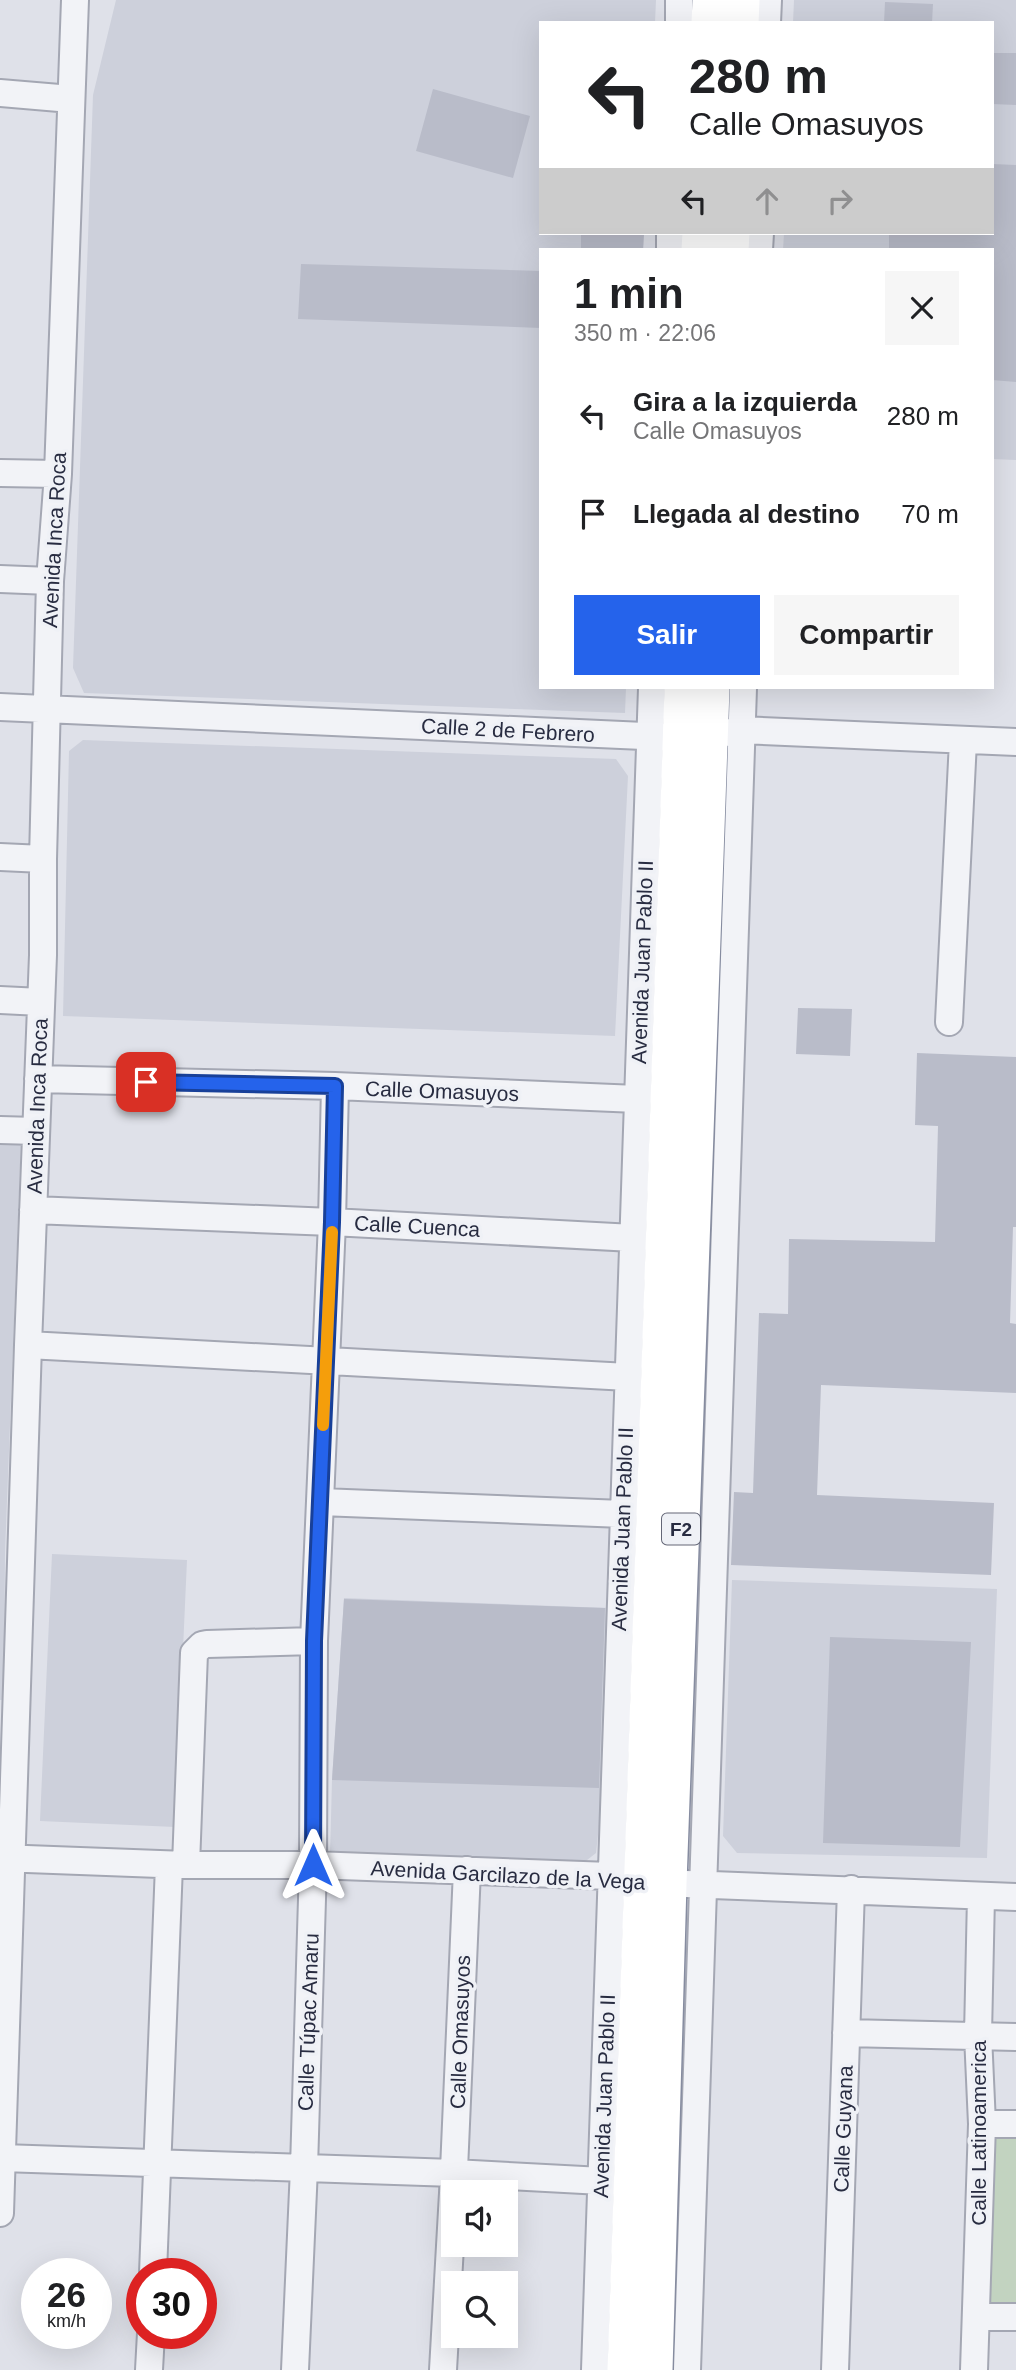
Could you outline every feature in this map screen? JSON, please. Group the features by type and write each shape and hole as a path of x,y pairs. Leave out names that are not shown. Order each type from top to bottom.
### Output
{"highway":[{"path":"710,21 711,0"},
{"path":"740,21 741,0"},
{"name":"Avenida Juan Pablo II","path":"626,2370 656,1882 695,735 683,689"},
{"name":"Avenida Juan Pablo II","path":"695,735 711,689"},
{"name":"Avenida Juan Pablo II","path":"654,2370 656,1882"}],"street":[{"name":"Avenida Inca Roca","path":"0,2196 6,1859 41,1002 50,581 58,474 75,0"},
{"path":"678,21 680,0"},
{"path":"767,21 768,0"},
{"path":"0,93 71,99"},
{"path":"0,473 58,474"},
{"path":"0,579 50,581"},
{"name":"Avenida Juan Pablo II","path":"595,2370 602,2181 656,1882 695,735 653,689"},
{"name":"Avenida Juan Pablo II","path":"687,2370 656,1882 623,1514 637,1099 695,735 742,689"},
{"name":"Calle 2 de Febrero","path":"0,707 695,735 1016,743"},
{"path":"949,1022 963,741"},
{"path":"0,857 43,859"},
{"path":"0,1000 41,1002"},
{"name":"Calle Omasuyos","path":"38,1079 335,1086 637,1099"},
{"name":"Calle Túpac Amaru","path":"295,2370 313,1865 314,1641 332,1222 335,1086"},
{"path":"0,1130 36,1131"},
{"name":"Calle Cuenca","path":"33,1210 633,1238"},
{"path":"27,1345 628,1377"},
{"path":"321,1502 623,1514"},
{"path":"154,2258 194,1653 207,1644 314,1641"},
{"name":"Avenida Garcilazo de la Vega","path":"6,1859 467,1870 656,1882 1016,1897"},
{"name":"Calle Omasuyos","path":"454,2180 467,1870"},
{"name":"Calle Guyana","path":"835,2370 851,1889"},
{"name":"Calle Latinoamerica","path":"974,2370 982,2124 978,2035 981,1896"},
{"path":"846,2033 1016,2037"},
{"path":"982,2124 1016,2124"},
{"path":"2,2158 304,2168 441,2184"},
{"path":"518,2184 602,2181"},
{"name":"Calle Omasuyos","path":"443,2370 450,2257"},
{"path":"976,2317 1016,2317"},
{"path":"149,2370 150,2349"}],"shaded area":[{"path":"116,0 656,0 655,21 539,21 539,235 644,235 643,248 539,248 539,689 626,689 625,713 84,693 73,668 93,95"},
{"path":"794,0 1016,0 1016,460 994,459 994,248 783,248 784,235 994,235 994,21 793,21"},
{"path":"83,740 616,759 628,776 615,1036 63,1016 69,751"},
{"path":"0,1139 21,1140 5,1553 4,1700 0,1700"},
{"path":"52,1554 187,1560 175,1827 40,1821"},
{"path":"732,1580 997,1589 987,1858 737,1853 723,1836"},
{"path":"344,1598 609,1608 603,1789 596,1853 582,1864 330,1856 332,1780"}],"green space":[{"path":"988,2133 1016,2134 1016,2306 982,2306"}],"building":[{"path":"885,2 933,4 932,21 884,21"},
{"path":"994,53 1016,53 1016,105 994,104"},
{"path":"433,89 530,116 513,178 416,151"},
{"path":"994,164 1016,165 1016,382 994,380 994,248 889,248 889,235 994,235"},
{"path":"581,235 644,235 643,248 581,248"},
{"path":"301,264 539,271 539,328 298,319"},
{"path":"798,1008 852,1009 850,1056 796,1054"},
{"path":"917,1053 1016,1057 1016,1227 1013,1227 1010,1323 1016,1324 1016,1393 821,1385 817,1495 994,1503 991,1575 731,1565 734,1492 753,1493 759,1313 788,1314 789,1239 935,1242 938,1126 915,1125"},
{"path":"344,1599 605,1608 599,1788 332,1780"},
{"path":"830,1637 971,1642 960,1847 823,1843"}],"slow traffic":[{"path":"323,1425 332,1232"}],"route":[{"path":"146,1082 335,1086 332,1222 314,1641 313,1865"}]}
